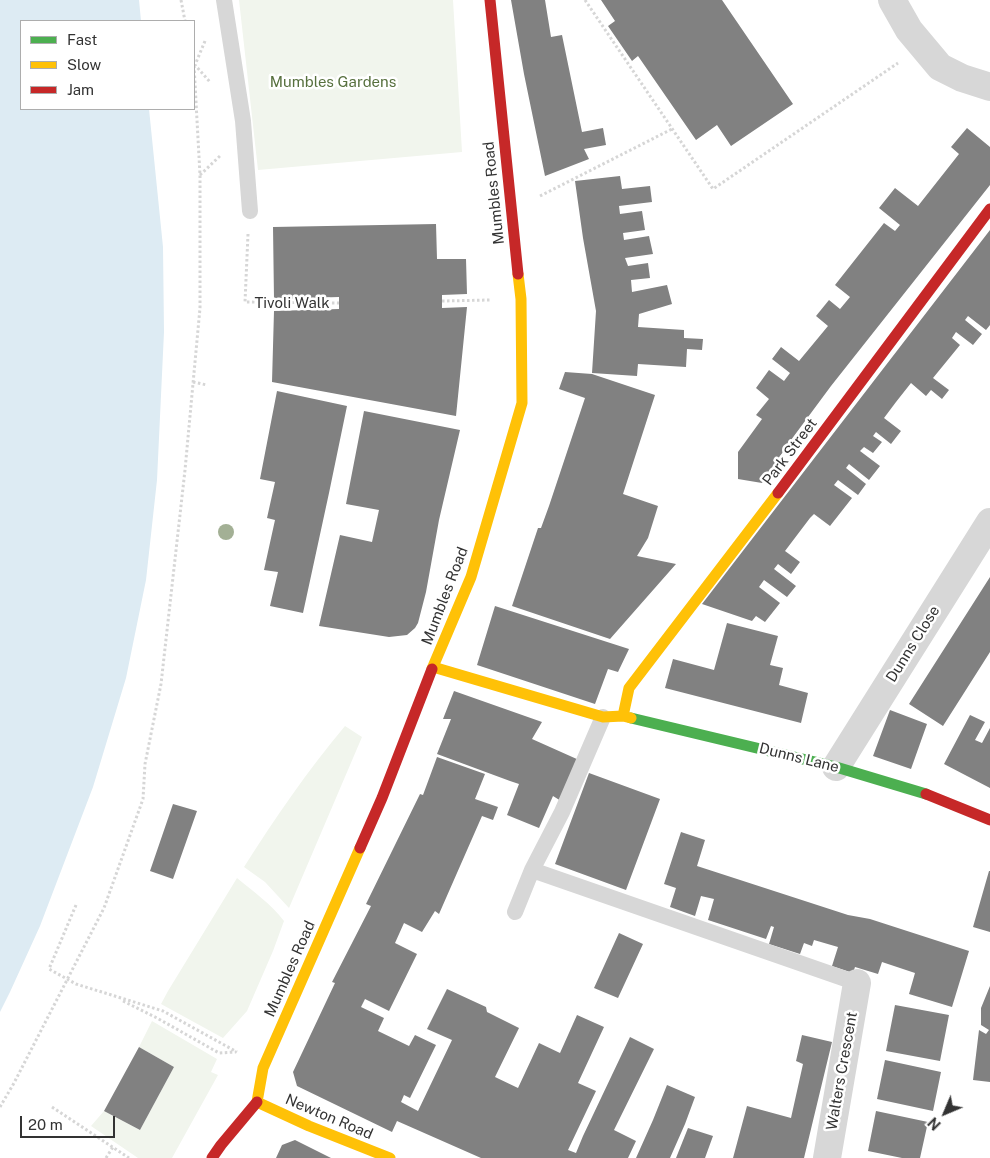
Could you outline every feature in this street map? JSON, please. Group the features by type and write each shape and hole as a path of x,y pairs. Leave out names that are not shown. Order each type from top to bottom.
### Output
{"main road":[{"name":"Mumbles Road","path":"212,1158 257,1102 263,1068 382,798 433,667 471,577 522,403 521,299 490,0"},
{"name":"Park Street","path":"622,716 629,688 990,210"},
{"name":"Dunns Lane","path":"433,667 603,717 622,716 836,767 924,793 990,820"},
{"name":"Newton Road","path":"257,1102 309,1126 390,1158"}],"street":[{"path":"892,0 909,30 940,67 962,78 990,87"},
{"name":"Dunns Close","path":"836,767 990,522"},
{"name":"Walters Crescent","path":"827,1158 857,983"}],"lane":[{"path":"224,0 243,121 250,211"},
{"path":"516,912 532,870 562,812 603,717"},
{"path":"532,870 857,983"}],"path":[{"path":"181,0 185,20"},
{"path":"585,0 712,189 923,46"},
{"path":"0,1108 104,908 143,799 145,764 161,684 185,470 200,308 200,185 195,85"},
{"path":"511,211 672,129"},
{"name":"Tivoli Walk","path":"250,211 245,302 339,303"},
{"path":"442,301 521,299"},
{"path":"193,382 207,385"},
{"path":"76,905 50,969 76,984 163,1011 263,1068"},
{"path":"116,997 219,1053 237,1052"},
{"path":"52,1107 129,1158"},
{"path":"106,1158 113,1147"}],"green space":[{"name":"Mumbles Gardens","path":"239,0 453,0 462,152 258,170"},
{"path":"345,726 362,737 289,908 265,882 244,867 292,795"},
{"path":"237,878 268,904 284,921 247,1011 223,1038 161,1004"},
{"path":"152,1021 217,1059 211,1072 218,1075 172,1158 138,1158 91,1126 104,1111 140,1130 174,1067 139,1047"}],"shaded area":[{"path":"0,0 139,0 141,20 20,20 20,110 149,110 163,247 164,332 157,480 146,580 126,678 93,787 40,926 0,1012"}],"building":[{"path":"511,0 545,0 551,37 562,35 582,132 603,128 606,145 584,149 589,159 545,176 524,74"},
{"path":"601,0 722,0 793,104 731,146 717,125 696,140 638,56 632,61 608,26 615,21"},
{"path":"967,128 990,147 990,185 831,386 762,483 738,479 738,452 762,419 756,415 769,399 756,388 769,370 784,381 790,373 772,359 781,347 799,361 828,326 816,316 829,300 840,309 850,297 835,285 884,223 895,231 900,225 879,208 895,188 918,206 959,154 951,147"},
{"path":"620,176 622,189 650,186 652,202 619,206 620,214 642,211 645,230 623,233 624,240 649,236 653,254 625,258 628,266 648,263 650,278 631,280 632,292 667,285 672,304 639,314 638,327 684,330 684,338 703,339 702,350 687,349 686,367 638,364 637,376 592,373 596,311 575,181"},
{"path":"436,224 437,259 466,259 467,294 442,295 442,308 467,307 456,416 272,382 274,311 339,309 339,297 274,299 273,227"},
{"path":"990,230 990,325 986,330 968,316 965,320 982,334 973,345 956,332 952,338 960,345 933,378 949,390 942,399 931,390 926,396 911,383 884,418 901,431 891,444 876,432 873,436 882,442 873,453 864,447 860,451 880,466 869,480 849,464 846,468 866,484 858,495 838,480 834,485 852,498 830,526 814,514 810,518 785,551 800,562 791,574 778,564 774,569 796,586 787,597 764,580 759,587 780,603 765,622 756,616 752,621 702,604"},
{"path":"565,372 592,374 655,395 623,494 658,506 648,538 637,556 676,564 610,639 512,606 538,528 541,528 549,506 585,398 559,389"},
{"path":"277,391 347,406 303,613 270,606 278,572 264,570 275,520 267,518 275,482 260,479"},
{"path":"364,411 460,430 418,623 407,635 389,637 319,626 340,535 372,542 379,510 346,504"},
{"path":"990,577 990,652 943,726 909,704"},
{"path":"495,606 629,649 618,672 608,669 595,704 477,665"},
{"path":"727,623 778,636 770,665 783,668 779,685 808,693 801,723 665,688 673,659 714,670"},
{"path":"454,691 542,722 532,739 579,760 561,801 553,796 539,828 507,815 519,784 437,754 451,719 443,719"},
{"path":"890,710 927,724 911,769 873,756"},
{"path":"970,715 985,722 975,740 982,743 990,728 990,788 944,764"},
{"path":"437,757 485,774 475,799 498,807 493,820 482,816 439,914 435,911 422,932 404,923 395,943 417,954 389,1011 365,999 361,1007 384,1018 378,1031 409,1046 415,1035 436,1045 410,1098 404,1095 401,1102 418,1111 452,1040 427,1029 447,989 486,1007 487,1012 519,1028 495,1077 518,1088 539,1043 560,1053 577,1015 604,1027 578,1083 596,1091 568,1150 576,1153 630,1037 654,1049 614,1130 636,1141 628,1158 481,1158 397,1121 392,1132 297,1086 293,1072 335,983 332,982 371,906 366,904 420,794 423,795"},
{"path":"589,773 660,799 626,890 555,864"},
{"path":"173,804 197,811 173,879 150,871"},
{"path":"681,832 705,840 697,866 848,915 870,919 969,951 952,1007 909,994 915,973 882,962 878,974 855,967 853,973 832,966 838,947 814,940 812,946 804,943 800,954 769,944 774,927 771,926 766,939 708,920 714,899 701,896 695,916 670,907 676,888 664,884"},
{"path":"990,871 990,932 973,927"},
{"path":"619,933 643,944 618,998 594,988"},
{"path":"990,986 990,1082 973,1080 979,1030 986,1034 989,1030 981,1025 981,1008"},
{"path":"895,1005 949,1015 940,1061 886,1051"},
{"path":"802,1035 832,1042 804,1158 733,1158 747,1106 791,1118 803,1064 796,1061"},
{"path":"139,1047 174,1067 140,1130 104,1111"},
{"path":"885,1060 941,1072 933,1111 877,1099"},
{"path":"667,1085 695,1097 685,1124 670,1158 636,1158 653,1120"},
{"path":"876,1111 928,1122 920,1158 902,1158 868,1151"},
{"path":"688,1128 713,1136 705,1158 676,1158"},
{"path":"295,1140 331,1158 276,1158 282,1145"}],"traffic: fast":[{"path":"631,718 836,767 926,794"}],"traffic: slow":[{"path":"432,669 471,577 522,403 521,299 518,274"},
{"path":"623,716 629,688 778,493"},
{"path":"433,667 603,717 623,716 631,718"},
{"path":"360,848 263,1068 257,1102 309,1126 390,1158"}],"traffic: jam":[{"path":"490,0 518,274"},
{"path":"778,493 990,209"},
{"path":"360,848 382,798 432,669"},
{"path":"926,794 990,820"},
{"path":"212,1158 257,1102"}]}
